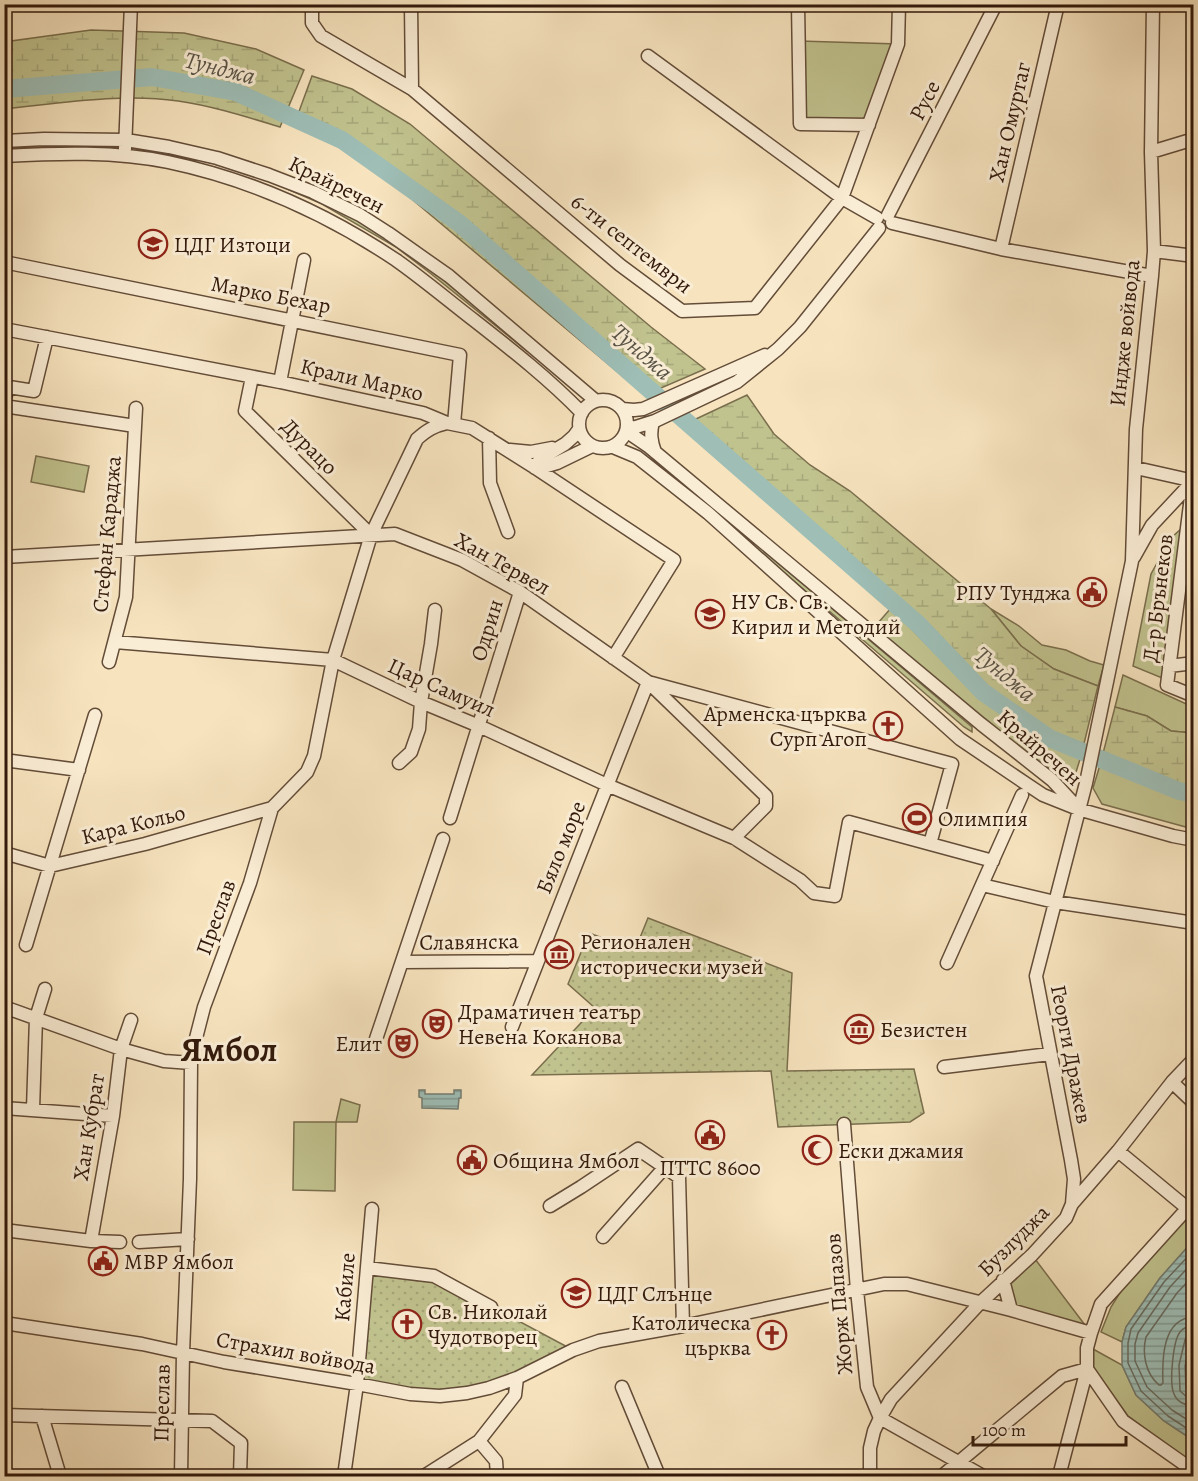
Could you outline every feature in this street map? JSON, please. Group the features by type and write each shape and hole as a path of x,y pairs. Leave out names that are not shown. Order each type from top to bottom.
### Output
{"street":[{"name":"6-ти септември","path":"312,4 312,23 321,36 412,89 620,265 682,312 754,308 843,198 898,44 899,4"},
{"path":"411,4 412,89"},
{"path":"798,4 800,124 869,125"},
{"name":"Русе","path":"654,421 737,382 778,349 800,327 884,221 996,4"},
{"name":"Хан Омуртаг","path":"1001,249 1058,4"},
{"name":"Индже войвода","path":"1086,783 1132,561 1136,429 1154,251 1151,152 1152,4"},
{"path":"125,156 131,10"},
{"path":"648,56 843,198 884,221 1001,249 1152,276"},
{"name":"Крайречен","path":"4,141 126,140 169,147 217,158 313,192 360,215 395,237 448,276 596,401"},
{"path":"1151,152 1194,140"},
{"name":"Крайречен","path":"4,156 44,154 125,156 167,162 264,190 338,225 396,260 540,373 582,413"},
{"path":"1154,251 1194,256"},
{"path":"280,382 304,260"},
{"name":"Марко Бехар","path":"4,262 460,355 450,424"},
{"name":"Крали Марко","path":"4,329 252,376 423,413 450,424 472,428 674,560 614,658"},
{"path":"4,399 9,387 34,391 47,337"},
{"path":"622,409 643,409 778,349"},
{"name":"Дурацо","path":"252,376 245,411 370,535"},
{"path":"579,429 565,444 540,459 536,468 557,463 592,446 613,447 623,438 627,429 627,421 618,405 607,400 596,401 586,407 582,413 579,429 582,436 592,446"},
{"path":"4,406 135,426"},
{"name":"Стефан Караджа","path":"109,662 126,597 136,408"},
{"path":"627,429 654,421"},
{"path":"654,421 651,443 655,452"},
{"name":"Преслав","path":"181,1476 190,1179 191,1063 195,1042 204,1007 250,883 272,808 307,772 314,756 333,660 370,535 417,438 435,426 450,424"},
{"name":"Крайречен","path":"627,429 981,724 1052,780 1078,809"},
{"path":"489,438 490,483 508,532"},
{"path":"507,449 531,452 565,444"},
{"name":"Крайречен","path":"613,447 637,457 708,513 960,739 1043,795 1078,809"},
{"path":"1136,468 1193,480"},
{"path":"1132,561 1152,525 1193,480"},
{"name":"Д-р Брънеков","path":"1193,480 1167,685 1194,696"},
{"name":"Хан Тервел","path":"4,557 395,534 462,560 520,592 648,682 952,764 930,844"},
{"name":"Одрин","path":"450,818 520,592"},
{"path":"399,763 411,752 419,729 435,610"},
{"name":"Цар Самуил","path":"115,642 333,660 607,785 734,838 800,880 814,893 835,896 849,822 930,844"},
{"path":"1169,666 1194,663"},
{"path":"648,682 766,795 766,806 734,838"},
{"name":"Бяло море","path":"512,1027 648,682"},
{"path":"26,945 95,715"},
{"path":"4,760 79,770"},
{"name":"Георги Дражев","path":"1072,1204 1074,1179 1036,976 1086,783"},
{"path":"947,963 1022,795"},
{"name":"Кара Кольо","path":"4,852 50,866 145,844 272,808"},
{"path":"1078,809 1194,840"},
{"path":"376,1039 443,839"},
{"path":"930,844 993,861"},
{"path":"982,885 1055,902 1194,923"},
{"name":"Славянска","path":"402,962 538,961"},
{"path":"33,1109 36,1018 45,989"},
{"path":"4,1007 164,1061 191,1063"},
{"name":"Хан Кубрат","path":"91,1241 113,1116 121,1048 131,1020"},
{"path":"944,1068 1050,1054"},
{"name":"Бузлуджа","path":"879,1418 891,1399 980,1303 1032,1255 1066,1218 1072,1204 1194,1059"},
{"path":"1172,1083 1194,1104"},
{"path":"4,1108 113,1116"},
{"name":"Жорж Папазов","path":"844,1124 867,1387 879,1418"},
{"path":"550,1206 638,1149 679,1177 683,1326"},
{"path":"1059,1476 1087,1369 1090,1333 1101,1304 1190,1204 1118,1151"},
{"path":"603,1237 665,1167"},
{"name":"Кабиле","path":"344,1476 357,1384 372,1209"},
{"path":"4,1230 91,1241 120,1242"},
{"path":"139,1242 188,1239"},
{"path":"367,1268 434,1276 491,1307"},
{"path":"1003,1280 1011,1310"},
{"name":"Страхил войвода","path":"4,1323 142,1344 235,1364 410,1394 440,1395 467,1394 489,1388 517,1378 573,1350 599,1341 884,1284 907,1284 1090,1333"},
{"path":"942,1476 1062,1376 1087,1369"},
{"path":"1087,1369 1123,1420 1194,1471"},
{"path":"424,1476 479,1441 515,1395 517,1378"},
{"path":"622,1387 659,1476"},
{"path":"4,1415 212,1421 241,1443 240,1476"},
{"path":"42,1416 60,1476"},
{"path":"870,1476 870,1448 879,1418 983,1476"},
{"path":"479,1441 496,1461 497,1476"}],"green space":[{"path":"91,30 184,33 256,49 304,70 280,127 204,106 157,99 113,98 5,109 4,42"},
{"path":"799,41 898,44 869,125 800,124"},
{"path":"312,76 352,89 410,124 651,327 705,369 645,395 395,185 341,148 294,125"},
{"path":"5,141 169,147 167,162 5,156"},
{"path":"276,184 323,201 363,223 432,268 528,349 527,351 396,247 322,204"},
{"path":"747,395 774,434 810,465 850,491 991,609 1021,646 1054,669 1098,686 1081,756 1047,743 979,698 891,608 681,426"},
{"path":"36,456 89,466 84,492 31,482"},
{"path":"709,510 723,517 743,533 972,727 972,732 964,727"},
{"path":"1181,529 1162,678 1133,666 1151,574 1171,538"},
{"path":"891,608 920,637 1047,743 1081,756 1072,785 967,709 871,631"},
{"path":"991,609 1019,626 1042,645 1066,650 1104,665 1098,686 1054,669 1021,646"},
{"path":"1123,675 1193,707 1193,733 1171,731 1147,716 1115,707"},
{"path":"1115,707 1147,716 1171,731 1193,733 1193,799 1179,796 1100,765"},
{"path":"1100,765 1179,796 1193,799 1193,829 1102,804 1093,788"},
{"path":"648,918 792,973 787,1071 914,1069 924,1113 910,1122 778,1127 771,1071 532,1075 595,1008 568,984 589,933 635,950"},
{"path":"341,1099 360,1105 357,1122 336,1122"},
{"path":"294,1122 336,1122 335,1191 293,1190"},
{"path":"1193,1207 1193,1241 1160,1278 1126,1327 1122,1342 1101,1332 1111,1307 1126,1283"},
{"path":"1032,1255 1091,1333 1011,1310 1003,1280"},
{"path":"367,1268 434,1276 573,1350 467,1393 357,1384"},
{"path":"1193,1330 1193,1392 1186,1389 1185,1366"},
{"path":"1093,1349 1122,1365 1136,1395 1164,1421 1193,1440 1193,1464 1128,1416 1093,1367"}],"water":[{"path":"419,1090 425,1090 425,1094 454,1094 454,1090 461,1090 458,1109 422,1108"},
{"path":"1193,1241 1193,1330 1185,1366 1186,1388 1193,1395 1193,1440 1164,1421 1136,1395 1122,1365 1122,1342 1126,1327 1160,1278"}],"waterway":[{"name":"Тунджа","path":"4,89 152,77 236,92 342,140 459,223 918,624 983,692 1049,738 1179,791 1194,794"}],"place":[{"name":"ЦДГ Изтоци","path":"153,244"},
{"name":"РПУ Тунджа","path":"1092,592"},
{"name":"НУ Св. Св. Кирил и Методий","path":"710,614"},
{"name":"Арменска църква Сурп Агоп","path":"888,726"},
{"name":"Олимпия","path":"917,818"},
{"name":"Регионален исторически музей","path":"559,954"},
{"name":"Драматичен театър Невена Коканова","path":"437,1024"},
{"name":"Безистен","path":"859,1029"},
{"name":"Елит","path":"403,1043"},
{"name":"ПТТС 8600","path":"710,1135"},
{"name":"Ески джамия","path":"817,1150"},
{"name":"Община Ямбол","path":"472,1160"},
{"name":"МВР Ямбол","path":"103,1261"},
{"name":"ЦДГ Слънце","path":"576,1293"},
{"name":"Св. Николай Чудотворец","path":"407,1324"},
{"name":"Католическа църква","path":"772,1335"}],"district":[{"name":"Ямбол","path":"229,1049"}]}
